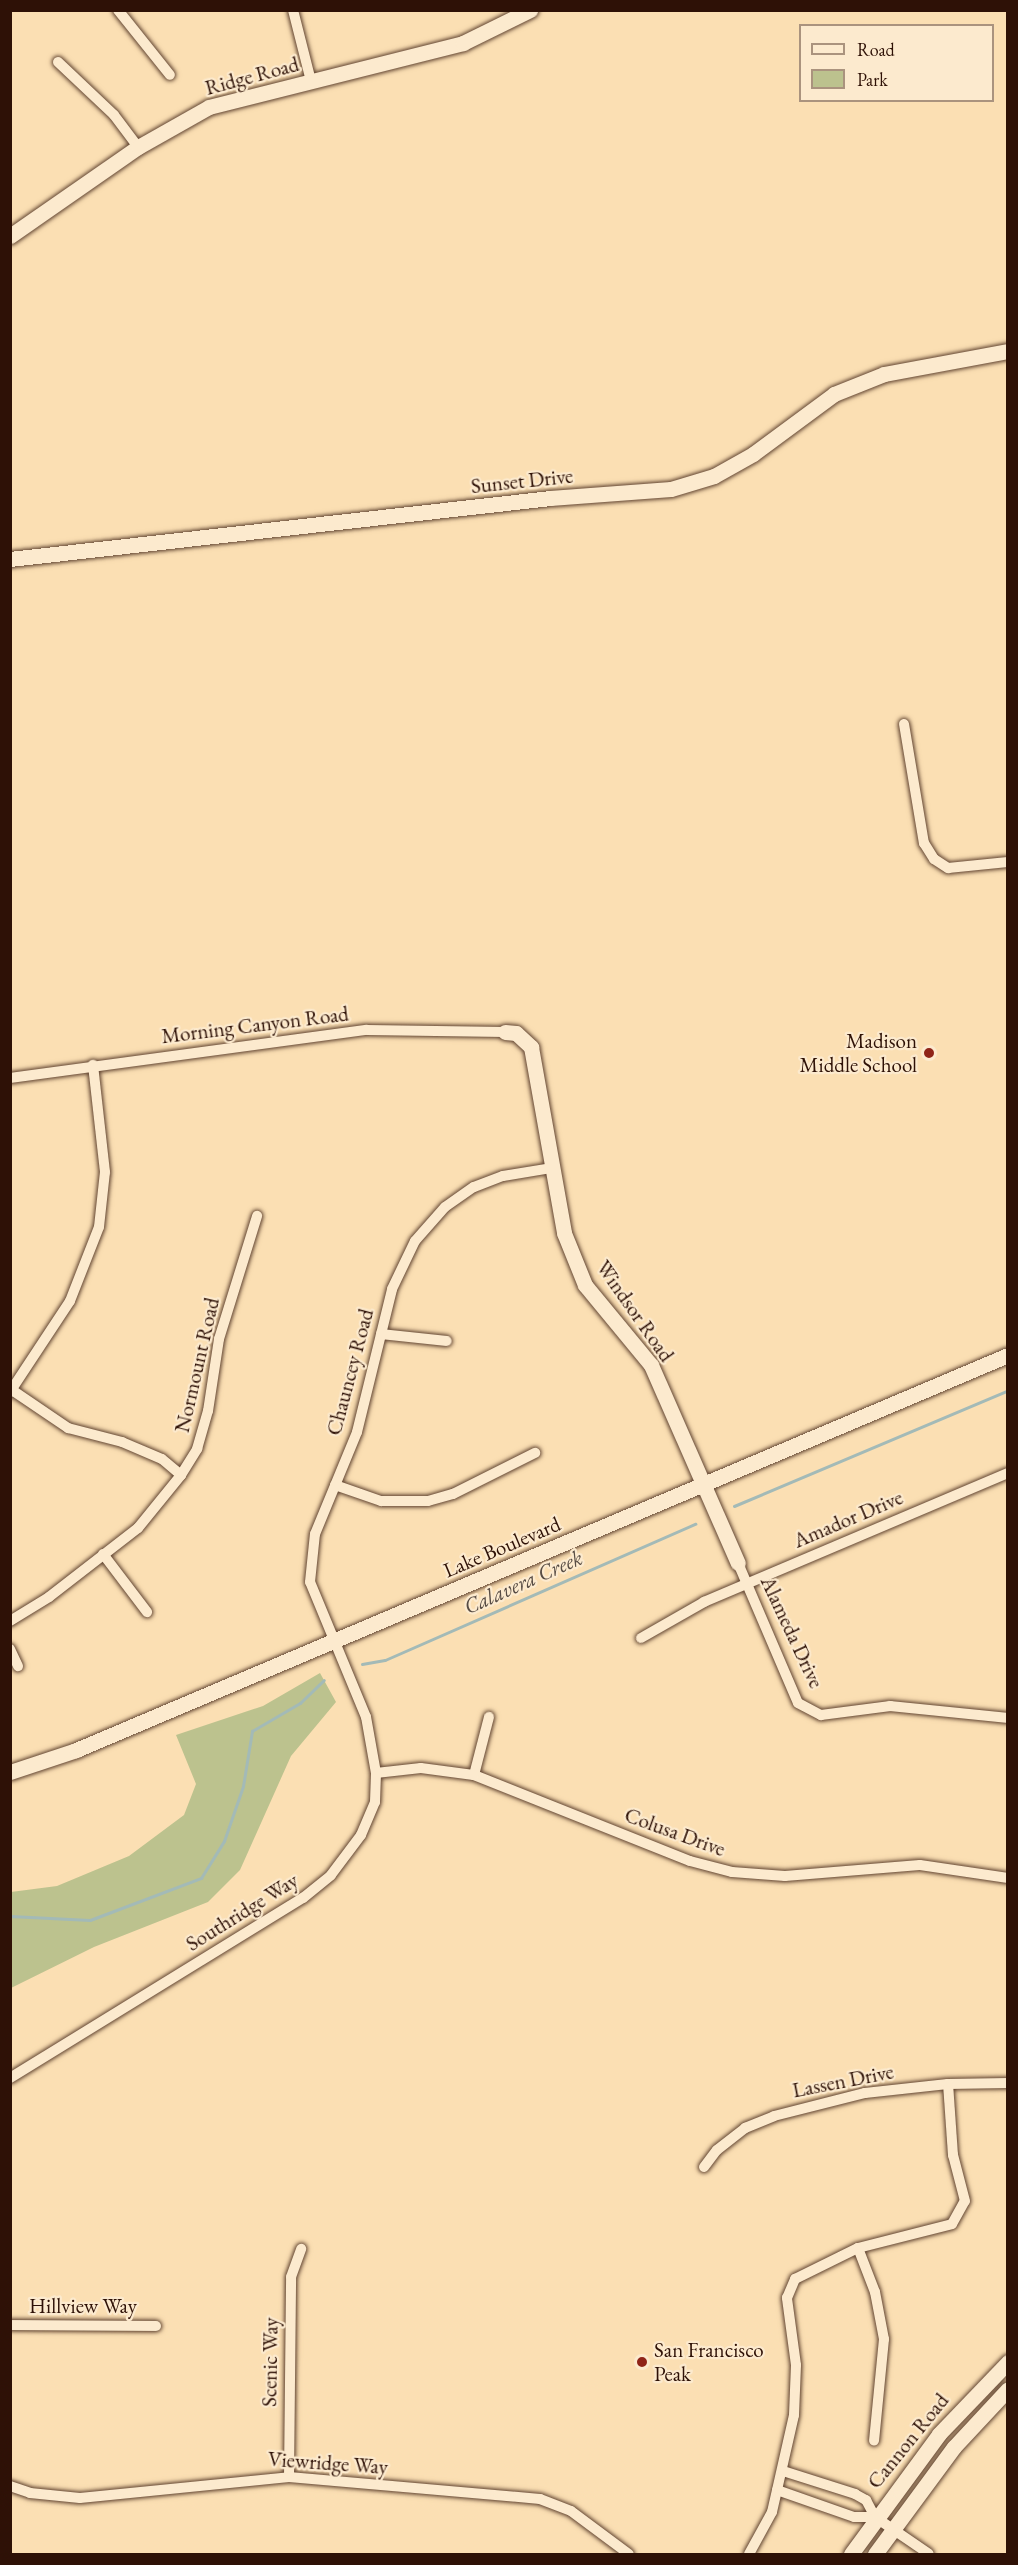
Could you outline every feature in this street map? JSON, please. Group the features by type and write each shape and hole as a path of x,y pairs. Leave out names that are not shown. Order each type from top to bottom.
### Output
{"main road":[{"name":"Ridge Road","path":"10,236 138,147 209,107 463,43 530,10"},
{"name":"Sunset Drive","path":"10,559 550,498 671,489 714,476 753,454 834,394 884,374 1008,351"},
{"name":"Windsor Road","path":"505,1032 516,1033 531,1047 564,1233 585,1285 651,1365 705,1483"},
{"name":"Lake Boulevard","path":"10,1772 76,1750 1008,1355"},
{"name":"Alameda Drive","path":"705,1483 738,1563"},
{"name":"Cannon Road","path":"851,2554 875,2517 960,2409 1008,2362"},
{"name":"Cannon Road","path":"876,2554 892,2528 961,2439 1008,2389"}],"street":[{"path":"118,10 170,75"},
{"path":"293,10 311,81"},
{"path":"58,62 118,120 138,147"},
{"path":"904,724 924,843 934,860 948,868 1008,862"},
{"name":"Morning Canyon Road","path":"10,1078 93,1065 367,1030 505,1032"},
{"path":"93,1065 105,1173 99,1227 70,1301 11,1391 68,1428 122,1442 162,1459 181,1475"},
{"name":"Chauncey Road","path":"358,1700 332,1642 310,1582 315,1534 357,1432 400,1266 415,1241 445,1208 474,1187 503,1176 552,1168"},
{"name":"Normount Road","path":"10,1621 49,1597 138,1528 168,1496 181,1475 196,1449 208,1411 219,1340 257,1216"},
{"path":"381,1334 447,1341"},
{"path":"335,1485 381,1501 428,1501 453,1494 535,1453"},
{"name":"Amador Drive","path":"641,1638 704,1602 1008,1473"},
{"path":"104,1554 147,1612"},
{"name":"Alameda Drive","path":"738,1563 798,1703 822,1715 890,1706 1008,1718"},
{"path":"10,1649 18,1666"},
{"name":"Southridge Way","path":"10,2078 303,1898 331,1875 361,1835 375,1802 376,1773 366,1717 358,1700"},
{"path":"474,1775 489,1717"},
{"name":"Colusa Drive","path":"376,1773 421,1767 474,1775 690,1861 732,1872 785,1876 920,1865 1008,1878"},
{"name":"Lassen Drive","path":"704,2167 717,2150 745,2128 774,2116 865,2093 948,2084 1008,2083"},
{"path":"749,2554 765,2529 783,2471 794,2415 796,2365 787,2298 795,2278 858,2248 952,2224 965,2201 953,2155 948,2084"},
{"path":"858,2248 875,2292 884,2339 874,2441"},
{"name":"Scenic Way","path":"289,2477 291,2277 301,2249"},
{"name":"Hillview Way","path":"10,2325 156,2326"},
{"path":"783,2471 855,2494 866,2500 875,2517 929,2554"},
{"name":"Viewridge Way","path":"10,2486 30,2493 80,2498 289,2477 540,2499 571,2511 629,2554"},
{"path":"777,2490 854,2517 875,2517"}],"green space":[{"path":"320,1673 336,1702 291,1756 240,1870 208,1902 94,1947 11,1988 11,1892 57,1886 129,1856 184,1815 196,1784 176,1735 263,1706"}],"waterway":[{"name":"Calavera Creek","path":"734,1506 1008,1390"},
{"name":"Calavera Creek","path":"362,1664 385,1660 695,1524"},
{"name":"Calavera Creek","path":"10,1916 90,1920 201,1878 224,1841 243,1786 252,1731 300,1703 324,1680"}],"place":[{"name":"Madison Middle School","path":"929,1053"},
{"name":"San Francisco Peak","path":"642,2362"}]}
